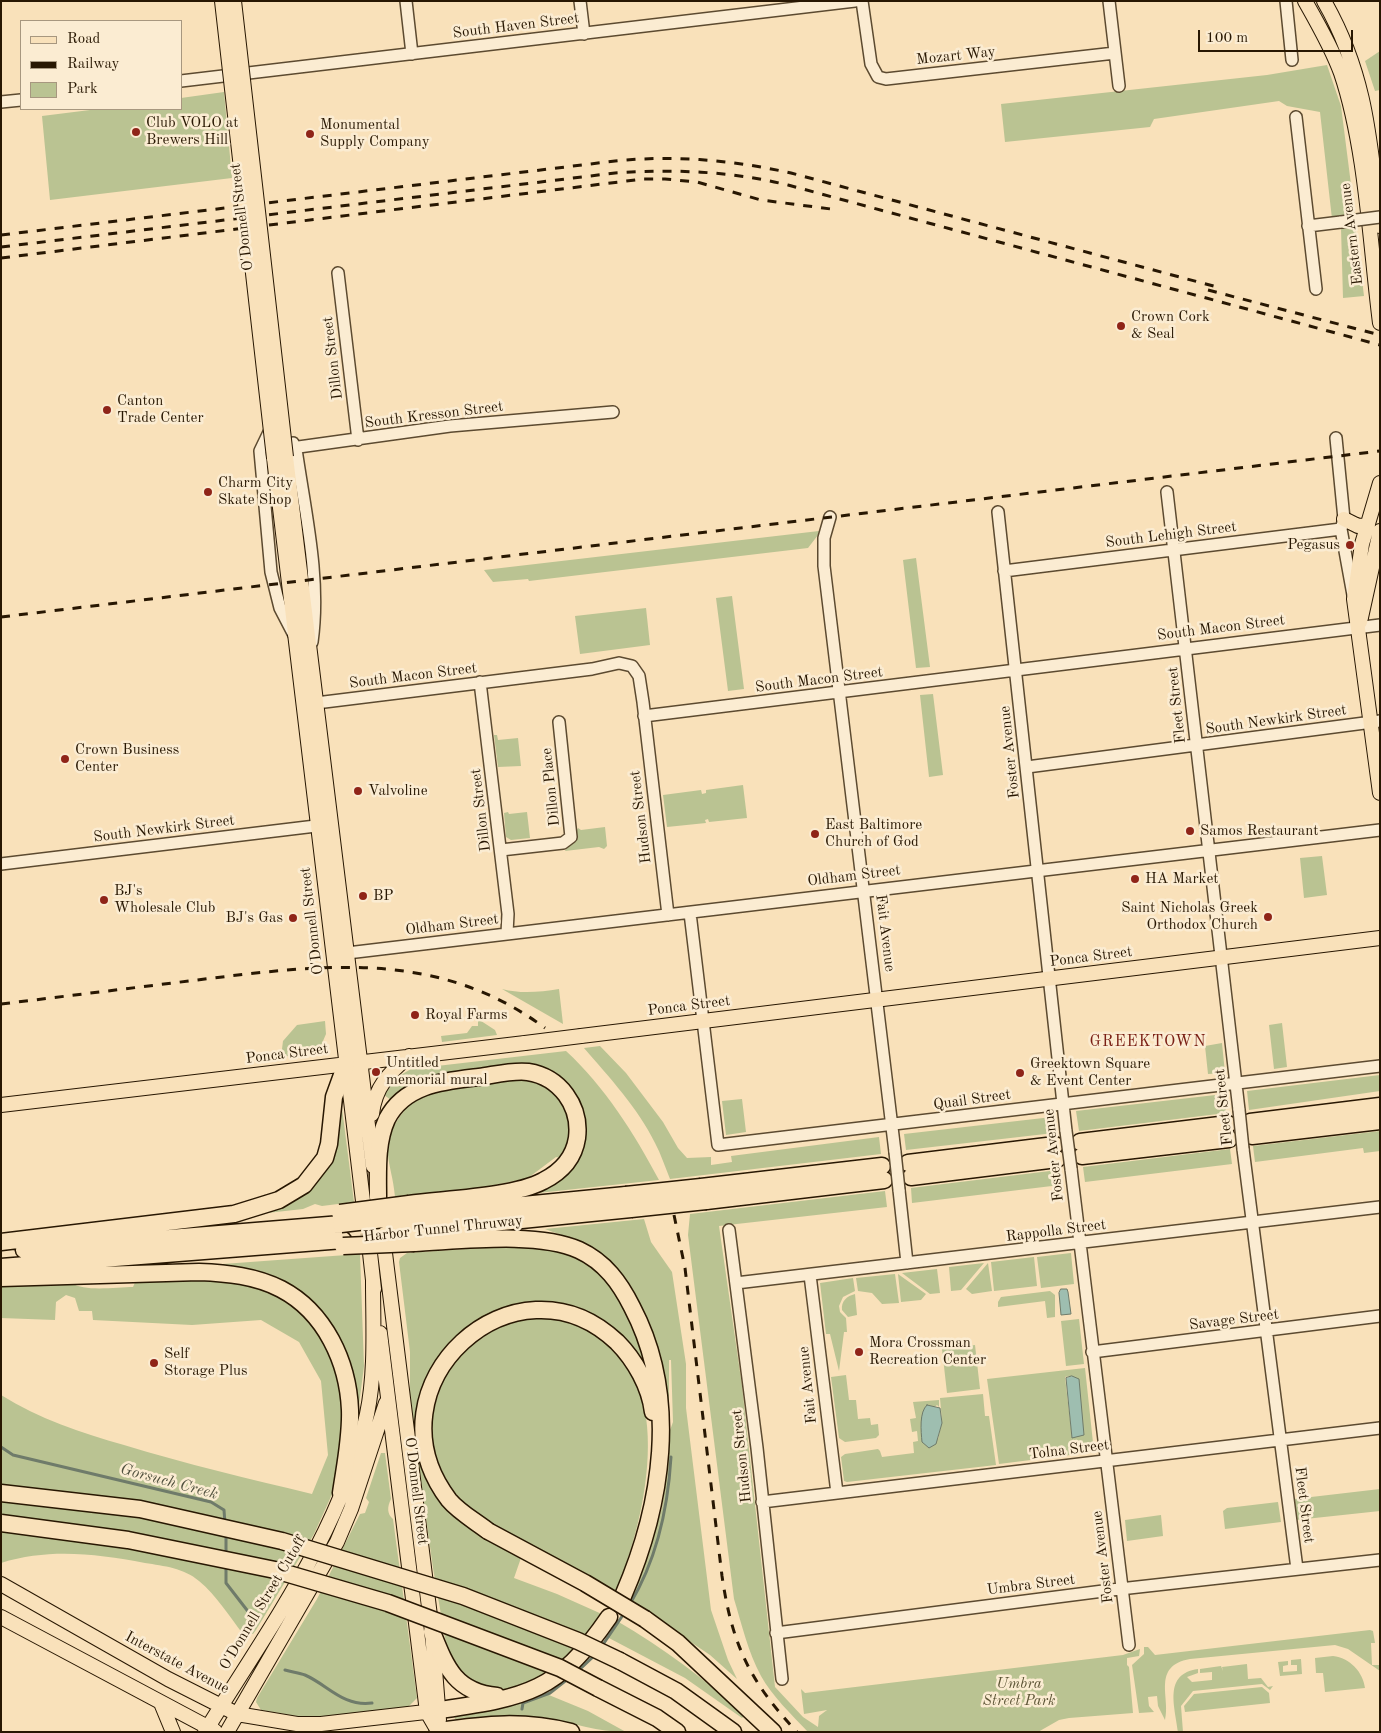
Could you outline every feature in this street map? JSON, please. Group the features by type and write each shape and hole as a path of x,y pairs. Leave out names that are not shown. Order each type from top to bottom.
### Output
{"highway":[{"path":"1,1242 234,1214 279,1200 304,1185 325,1158 329,1144 334,1097 353,1063"},
{"path":"1,1267 298,1245 342,1230 411,1224 534,1184 551,1176 566,1164 576,1142 578,1124 571,1101 550,1080 527,1072 438,1082 418,1090 399,1103 387,1120 379,1153 373,1199"},
{"path":"1249,1136 1380,1106"},
{"path":"1249,1136 1380,1121"},
{"path":"1081,1149 1229,1132"},
{"path":"909,1170 1056,1152"},
{"name":"Harbor Tunnel Thruway","path":"411,1224 629,1202 883,1173"},
{"path":"1,1252 203,1236 342,1230 411,1224 565,1245 599,1262 614,1276 630,1302 644,1333 654,1365 661,1416 658,1468 646,1536 623,1596"},
{"path":"1,1278 199,1272 225,1273 252,1279 281,1289 308,1308 319,1322 335,1347 347,1383 350,1409 349,1443 341,1493"},
{"path":"658,1468 653,1406 634,1363 621,1346 601,1329 572,1316 531,1311 502,1318 474,1332 449,1354 433,1382 424,1416 426,1454 440,1487 451,1501 488,1531 585,1583 645,1619 691,1654 774,1732"},
{"path":"1,1492 140,1509 282,1541 463,1596 578,1641 620,1661 676,1691 734,1732"},
{"path":"1,1523 128,1540 292,1575 388,1603 560,1668 657,1718 677,1732"},
{"path":"433,1711 512,1698 544,1685 571,1665 610,1617"},
{"path":"432,1632 451,1674 462,1685 476,1693 512,1698"},
{"path":"436,1731 509,1723 543,1724 571,1732"}],"main road":[{"name":"O'Donnell Street","path":"222,1 285,454 295,636 310,704 324,825 333,956 353,1063 373,1199"},
{"name":"O'Donnell Street","path":"234,1 285,454 310,655 310,704"},
{"name":"Eastern Avenue","path":"1305,1 1332,52 1347,94 1359,153 1380,324"},
{"name":"Eastern Avenue","path":"1324,1 1346,46 1359,80 1380,226"},
{"path":"1358,628 1380,483"},
{"path":"1342,524 1374,528"},
{"path":"1374,528 1357,566 1354,599 1376,722 1380,793"},
{"name":"O'Donnell Street","path":"324,825 347,953 353,1063 370,1136 373,1199"},
{"name":"Ponca Street","path":"1,1105 1380,938"},
{"path":"370,1136 373,1101 380,1085 409,1056"},
{"name":"O'Donnell Street","path":"370,1253 388,1398 436,1731"},
{"name":"O'Donnell Street","path":"385,1253 432,1632 433,1711"},
{"name":"O'Donnell Street Cutoff","path":"209,1730 221,1706 291,1593 341,1493 357,1450 367,1413 372,1369 373,1282"},
{"path":"227,1732 337,1542 351,1509 399,1364"},
{"name":"Interstate Avenue","path":"1,1584 168,1679 237,1714 283,1723 321,1724 433,1711"},
{"path":"1,1617 209,1730"},
{"path":"162,1703 173,1732"}],"street":[{"path":"406,1 412,54"},
{"path":"580,1 584,34"},
{"name":"South Haven Street","path":"182,81 584,34 757,7 855,1"},
{"name":"Mozart Way","path":"862,1 871,64 878,77 886,79 1115,53"},
{"path":"1109,1 1119,86"},
{"path":"1286,1 1292,60"},
{"name":"O'Donnell Street","path":"240,74 275,411 273,424 260,451 271,572 280,608 295,636"},
{"path":"1,102 20,100"},
{"path":"1296,116 1316,289"},
{"path":"1308,226 1380,217"},
{"name":"Dillon Street","path":"338,273 358,440"},
{"name":"O'Donnell Street","path":"275,411 280,424 285,454"},
{"name":"South Kresson Street","path":"260,451 285,454 358,440 450,426 613,412"},
{"path":"1336,438 1342,524 1354,599"},
{"name":"Fleet Street","path":"1167,492 1239,1110 1249,1136 1254,1223 1297,1569"},
{"name":"Foster Avenue","path":"998,512 1070,1169 1129,1645"},
{"name":"Fait Avenue","path":"830,517 824,538 824,566 878,1000 907,1263"},
{"name":"South Lehigh Street","path":"1004,571 1174,550 1342,524"},
{"name":"South Macon Street","path":"310,704 592,669 619,663 627,664 636,670 639,676 644,716 1380,624"},
{"name":"Dillon Street","path":"480,682 509,919 507,933"},
{"name":"Hudson Street","path":"644,716 668,915"},
{"name":"Dillon Place","path":"501,850 563,843 570,837 559,722"},
{"name":"South Newkirk Street","path":"1027,767 1376,722"},
{"name":"South Newkirk Street","path":"1,864 324,825"},
{"name":"Oldham Street","path":"333,956 864,890 1380,830"},
{"path":"690,912 703,1020"},
{"name":"Quail Street","path":"703,1020 718,1145 892,1125 1063,1102 1380,1066"},
{"name":"Rappolla Street","path":"736,1283 1380,1207"},
{"name":"Hudson Street","path":"729,1230 782,1678"},
{"name":"Fait Avenue","path":"810,1275 837,1493"},
{"name":"Savage Street","path":"1092,1352 1380,1316"},
{"name":"Tolna Street","path":"762,1502 1280,1438 1380,1428"},
{"name":"Umbra Street","path":"776,1633 1122,1589 1380,1560"}],"green space":[{"path":"1380,51 1380,90 1375,91 1365,61"},
{"path":"1327,65 1341,106 1355,216 1332,219 1320,112 1287,106 1279,101 1154,119 1150,127 1005,142 1001,104 1267,75"},
{"name":"Club VOLO at Brewers Hill","path":"224,92 232,178 50,200 42,116 90,110 182,110 182,98"},
{"path":"1355,224 1364,296 1343,298 1341,228"},
{"path":"819,531 808,548 529,581 528,579 493,582 484,570"},
{"path":"916,558 930,667 916,668 903,560"},
{"path":"732,596 744,689 728,691 716,598"},
{"path":"646,608 650,645 580,654 575,616"},
{"path":"933,694 943,775 929,777 920,695"},
{"path":"494,735 497,735 498,740 518,738 521,766 498,767"},
{"path":"743,785 747,818 709,822 708,819 705,820 706,823 667,827 663,795 701,790 702,794 706,793 706,790"},
{"path":"508,812 509,814 527,812 530,838 511,840 506,837 504,813"},
{"path":"605,827 607,846 604,849 599,847 565,851 578,828 581,830"},
{"path":"1322,856 1327,895 1304,898 1300,858"},
{"path":"502,989 530,992 559,989 563,1024"},
{"path":"478,1019 495,1030 497,1035 442,1042 441,1036 467,1033 472,1026 478,1026"},
{"path":"325,1021 326,1034 320,1048 311,1053 281,1057 283,1041 297,1025"},
{"path":"1282,1023 1287,1067 1274,1069 1269,1025"},
{"path":"1222,1043 1225,1073 1208,1074 1205,1046"},
{"path":"600,1046 626,1073 687,1158 711,1157 711,1165 732,1162 731,1156 879,1137 881,1154 670,1179 657,1147 640,1117 584,1048"},
{"path":"566,1051 618,1111 659,1180 482,1199 556,1180 582,1123 540,1070 391,1100 384,1095 394,1079 411,1069"},
{"path":"1380,1075 1380,1091 1249,1110 1247,1091"},
{"path":"516,1079 531,1081 544,1086 562,1105 569,1131 567,1145 560,1158 556,1157 528,1178 481,1188 395,1197 388,1144 395,1123 404,1111 402,1109 430,1091"},
{"path":"1224,1094 1226,1113 1079,1131 1076,1111"},
{"path":"742,1099 746,1132 726,1135 722,1101"},
{"path":"339,1108 342,1108 354,1202 322,1206 315,1204 303,1209 267,1213 298,1198"},
{"path":"1052,1117 1054,1133 906,1150 904,1134"},
{"path":"1380,1131 1380,1151 1364,1153 1363,1148 1255,1162 1253,1146"},
{"path":"1230,1149 1232,1164 1085,1182 1083,1167"},
{"path":"1058,1170 1060,1185 912,1203 911,1188"},
{"name":"Umbra Street Park","path":"885,1191 887,1207 719,1226 742,1386 775,1687 803,1717 818,1727 819,1716 827,1710 804,1714 801,1689 805,1693 1123,1655 1140,1649 1139,1656 1127,1658 1133,1713 1059,1720 1038,1732 808,1732 771,1691 756,1667 734,1599 688,1235 690,1214"},
{"path":"644,1219 651,1242 672,1272 686,1364 686,1408 711,1610 728,1660 737,1679 710,1655 628,1600 639,1577 662,1508 667,1474 669,1433 673,1422 671,1360 669,1360 669,1412 663,1372 651,1329 633,1290 621,1272 607,1258 593,1248 545,1229"},
{"path":"510,1246 558,1248 582,1258 597,1269 610,1283 620,1299 650,1371 580,1313 493,1314 473,1324 458,1335 441,1353 431,1369 420,1397 416,1420 416,1444 426,1475 436,1493 448,1509 522,1555 514,1578 557,1594 604,1615 585,1642 549,1672 524,1687 504,1691 480,1687 457,1671 448,1652 433,1568 410,1404 410,1352 399,1262 400,1258 407,1253"},
{"path":"1071,1253 1074,1284 1041,1288 1037,1257"},
{"path":"360,1254 364,1366 358,1413 355,1411 357,1393 350,1364 340,1340 320,1310 209,1265"},
{"path":"1034,1257 1037,1286 994,1291 991,1262"},
{"path":"984,1263 961,1290 951,1291 949,1267"},
{"path":"988,1263 992,1291 972,1294 966,1289"},
{"path":"937,1269 940,1293 930,1294 902,1273"},
{"path":"895,1274 899,1303 882,1304 872,1293 858,1291 856,1278"},
{"path":"898,1274 926,1294 921,1300 901,1302"},
{"path":"853,1278 855,1291 843,1297 839,1306 840,1312 846,1318 847,1332 844,1332 839,1371 830,1334 826,1334 820,1283"},
{"path":"238,1279 293,1301 323,1334 347,1404 338,1480 314,1534 253,1634 243,1634 217,1599 199,1581 187,1573 173,1568 109,1557 73,1554 37,1555 1,1563 1,1395 15,1404 61,1425 92,1436 194,1465 312,1494 328,1455 321,1381 299,1342 261,1320 192,1325 93,1320 92,1311 79,1311 75,1298 66,1295 56,1302 55,1320 1,1318 1,1285 72,1283 77,1286 101,1288 133,1287 136,1280"},
{"path":"1050,1291 1055,1295 1055,1317 1047,1318 1045,1301 998,1307 1001,1297"},
{"path":"855,1294 857,1315 848,1317 842,1310 842,1304 849,1296"},
{"path":"536,1317 576,1324 613,1346 633,1374 645,1408 648,1446 645,1485 638,1524 628,1560 616,1592 486,1522 486,1519 469,1508 452,1490 433,1448 432,1414 449,1363 489,1329"},
{"path":"1079,1319 1084,1364 1066,1366 1061,1321"},
{"path":"975,1345 980,1389 947,1393 942,1349"},
{"path":"1085,1368 1094,1452 999,1464 987,1379","holes":["1069,1376 1084,1435 1072,1437 1065,1377"]},
{"path":"846,1375 849,1400 856,1400 858,1419 870,1418 871,1425 878,1424 879,1435 876,1438 845,1442 839,1438 831,1377"},
{"path":"983,1394 985,1416 989,1416 996,1465 844,1481 841,1457 845,1454 878,1449 882,1457 914,1453 913,1442 918,1441 917,1431 912,1432 910,1419 916,1418 913,1402 939,1400 939,1407 937,1405 923,1418 922,1442 938,1439 942,1422 940,1398"},
{"path":"381,1453 385,1453 391,1499 388,1510 393,1519 417,1698 408,1707 330,1716 297,1716 261,1710 256,1702 257,1698 317,1599 360,1514 365,1513 369,1502 366,1498"},
{"path":"1380,1489 1380,1511 1296,1520 1294,1499"},
{"path":"1278,1502 1281,1522 1225,1529 1223,1511 1227,1508"},
{"path":"1161,1515 1163,1536 1127,1541 1125,1520"},
{"path":"617,1621 684,1665 715,1689 744,1716 742,1718 685,1678 607,1637"},
{"path":"1373,1631 1375,1643 1371,1643 1372,1665 1380,1665 1380,1671 1348,1649 1335,1645 1190,1659 1170,1668 1165,1684 1165,1720 1158,1706 1157,1696 1148,1697 1149,1706 1154,1712 1139,1713 1132,1665 1144,1654 1144,1647 1148,1647 1155,1655"},
{"path":"1333,1656 1345,1660 1355,1667 1362,1677 1365,1688 1325,1692 1323,1673 1316,1673 1315,1658"},
{"path":"1301,1659 1302,1674 1280,1676 1278,1662 1288,1661 1288,1665 1283,1666 1283,1672 1297,1671 1297,1665 1291,1665 1291,1660"},
{"path":"1247,1664 1248,1679 1261,1678 1268,1687 1273,1686 1270,1690 1262,1684 1193,1691 1181,1706 1183,1732 1178,1732 1174,1693 1180,1677 1187,1672 1198,1669 1198,1673 1187,1677 1192,1682 1212,1680 1212,1672 1200,1673 1200,1669 1221,1666 1223,1671 1222,1667"},
{"path":"1262,1687 1269,1693 1270,1703 1185,1712 1184,1706 1194,1694"},
{"path":"544,1693 588,1711 626,1732 605,1731 557,1721 524,1717 455,1719 454,1713 514,1704"}],"shaded area":[{"path":"1061,1289 1067,1289 1071,1314 1061,1315 1059,1293"},
{"path":"1072,1376 1079,1379 1084,1435 1072,1438 1066,1378"},
{"path":"927,1405 940,1408 942,1423 936,1444 929,1448 922,1442 921,1433 923,1412"}],"waterway":[{"name":"Gorsuch Creek","path":"1,1447 13,1455 211,1502 224,1510 225,1524"},
{"path":"630,1604 654,1552 664,1515 671,1457"},
{"name":"Gorsuch Creek","path":"226,1533 226,1554"},
{"name":"Gorsuch Creek","path":"226,1565 226,1583 250,1614"},
{"path":"602,1646 625,1612"},
{"path":"578,1671 595,1655"},
{"name":"Gorsuch Creek","path":"285,1670 305,1675 344,1699 353,1702 372,1703"},
{"path":"522,1709 523,1703 550,1693 569,1678"}],"tunnel":[{"path":"364,1212 370,1253"}],"railway":[{"path":"1,235 615,161 681,159 725,162 791,173 1217,287"},
{"path":"1,247 615,173 702,172 766,180 788,185 1380,345"},
{"path":"1,258 643,179 697,182 761,200 831,209"},
{"path":"1208,290 1380,335"},
{"path":"1,617 1380,451"},
{"path":"1,1004 243,974 288,970 377,968 420,974 462,985 504,1002 545,1028"},
{"path":"674,1215 685,1268 722,1576 731,1622 737,1642 755,1678 766,1696 797,1732"}],"place":[{"name":"Club VOLO at Brewers Hill","path":"136,132"},
{"name":"Monumental Supply Company","path":"310,134"},
{"name":"Crown Cork & Seal","path":"1121,326"},
{"name":"Canton Trade Center","path":"107,410"},
{"name":"Charm City Skate Shop","path":"208,492"},
{"name":"Pegasus","path":"1350,545"},
{"name":"Crown Business Center","path":"65,759"},
{"name":"Valvoline","path":"358,791"},
{"name":"Samos Restaurant","path":"1190,831"},
{"name":"East Baltimore Church of God","path":"815,834"},
{"name":"HA Market","path":"1135,879"},
{"name":"BP","path":"363,896"},
{"name":"BJ's Wholesale Club","path":"104,900"},
{"name":"Saint Nicholas Greek Orthodox Church","path":"1268,917"},
{"name":"BJ's Gas","path":"293,918"},
{"name":"Royal Farms","path":"415,1015"},
{"name":"Untitled memorial mural","path":"376,1072"},
{"name":"Greektown Square & Event Center","path":"1020,1073"},
{"name":"Mora Crossman Recreation Center","path":"859,1352"},
{"name":"Self Storage Plus","path":"154,1363"}],"district":[{"name":"GREEKTOWN","path":"1148,1042"}]}
